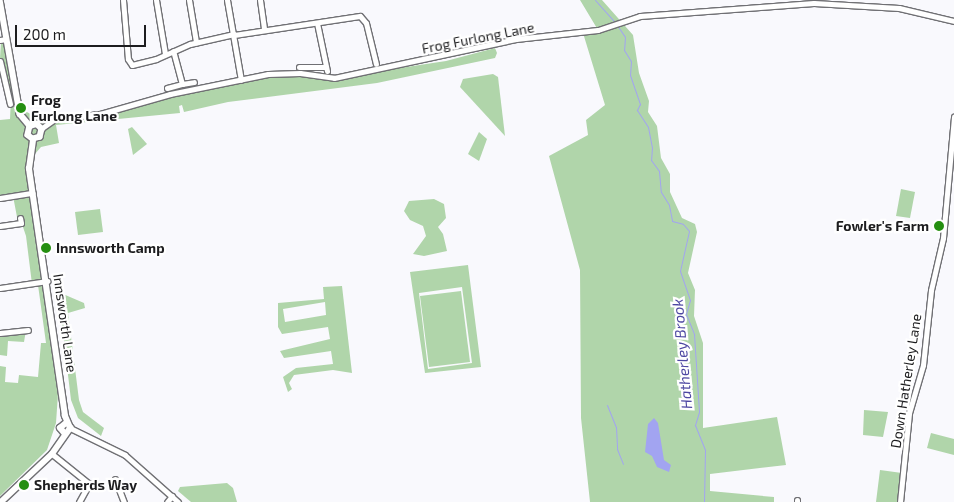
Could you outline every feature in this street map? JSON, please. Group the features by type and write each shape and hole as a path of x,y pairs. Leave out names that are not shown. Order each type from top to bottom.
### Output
{"street":[{"path":"0,0 3,39 20,114 30,126"},
{"path":"123,0 130,64 165,54 196,42 234,34 360,16 366,23 376,64"},
{"path":"156,0 165,54"},
{"path":"189,0 196,42"},
{"path":"227,0 241,80"},
{"path":"260,0 264,30"},
{"name":"Frog Furlong Lane","path":"42,128 55,118 100,114 170,94 281,72 334,78 509,40 583,33 612,26 640,16 814,3 899,8 954,21"},
{"path":"299,67 326,69 317,23"},
{"path":"173,51 182,84"},
{"path":"0,61 10,104"},
{"path":"168,88 194,82"},
{"name":"Down Hatherley Lane","path":"900,502 909,413 923,365 931,290 943,236 954,116"},
{"path":"37,124 42,128 42,135 34,139 28,134 30,126 37,124"},
{"name":"Innsworth Lane","path":"34,139 29,161 32,193 68,426 60,428 64,433 52,454"},
{"path":"0,198 32,193"},
{"path":"0,226 21,223 20,218"},
{"path":"0,288 47,282"},
{"path":"0,333 28,330"},
{"path":"68,426 126,455 178,502"},
{"path":"1,502 52,454 91,486 79,502"},
{"path":"114,482 124,502"},
{"path":"167,502 172,496"}],"green space":[{"path":"580,0 602,0 633,35 639,73 649,101 648,112 657,126 661,158 670,174 670,192 682,218 695,224 697,232 688,273 695,290 694,316 703,343 703,428 777,417 786,465 710,474 710,491 774,497 774,502 590,502 581,418 580,270 549,156 588,135 586,120 605,105 583,33 598,30"},
{"path":"1,42 6,46 16,106 45,122 55,119 86,117 170,94 281,72 334,78 446,61 495,48 497,53 495,58 377,83 228,102 184,112 182,105 179,106 180,113 56,125 59,143 41,147 34,155 30,154 29,161 47,281 32,284 26,236 20,218 17,217 13,196 0,198 0,120 10,119 11,97 5,66 0,58"},
{"path":"493,74 498,77 505,136 460,87 463,79"},
{"path":"132,127 147,144 133,155 128,129"},
{"path":"479,132 487,139 479,161 468,154"},
{"path":"901,189 915,192 910,218 896,216"},
{"path":"434,199 444,204 446,218 438,227 443,234 447,251 424,256 413,254 426,236 423,226 410,220 404,211 409,201"},
{"path":"100,209 103,232 78,235 75,212"},
{"path":"468,265 481,367 425,373 410,272","holes":["462,287 472,363 428,369 419,293"]},
{"path":"38,285 44,285 58,394 56,423 47,450 0,496 0,366 6,367 5,382 18,383 19,375 38,377 41,343 46,343"},
{"path":"342,286 352,373 333,370 294,375 289,383 292,389 288,392 283,377 296,368 333,364 331,351 284,358 280,351 330,339 328,327 282,334 278,327 278,303 324,299 323,287","holes":["325,302 326,315 285,322 283,309"]},
{"path":"461,291 470,362 429,367 420,296"},
{"path":"63,294 84,303 85,308 68,313 79,400 83,412 104,428 101,436 78,418 71,400 59,300"},
{"path":"26,330 24,342 8,341 7,356 0,355 0,333"},
{"path":"864,410 888,412 883,437 863,435"},
{"path":"931,433 954,439 954,455 927,448"},
{"path":"880,470 902,473 900,502 876,502"},
{"path":"227,483 233,488 237,502 191,502 178,491 180,487"}],"water":[{"path":"654,418 658,423 664,460 671,465 669,472 657,467 652,456 645,452 648,424"}],"waterway":[{"name":"Hatherley Brook","path":"595,0 615,22"},
{"name":"Hatherley Brook","path":"617,25 625,37 624,50 631,61 630,75 640,104 637,110 648,127 652,147 651,160 659,171 661,192 669,205 672,221 683,224 689,231 680,271 690,300 686,314 694,334 699,412 695,425 705,450 704,502"},
{"path":"607,405 616,427 617,449 623,464"}],"place":[{"name":"Frog Furlong Lane","path":"21,108"},
{"name":"Fowler's Farm","path":"939,226"},
{"name":"Innsworth Camp","path":"46,248"},
{"name":"Shepherds Way","path":"24,485"}]}
